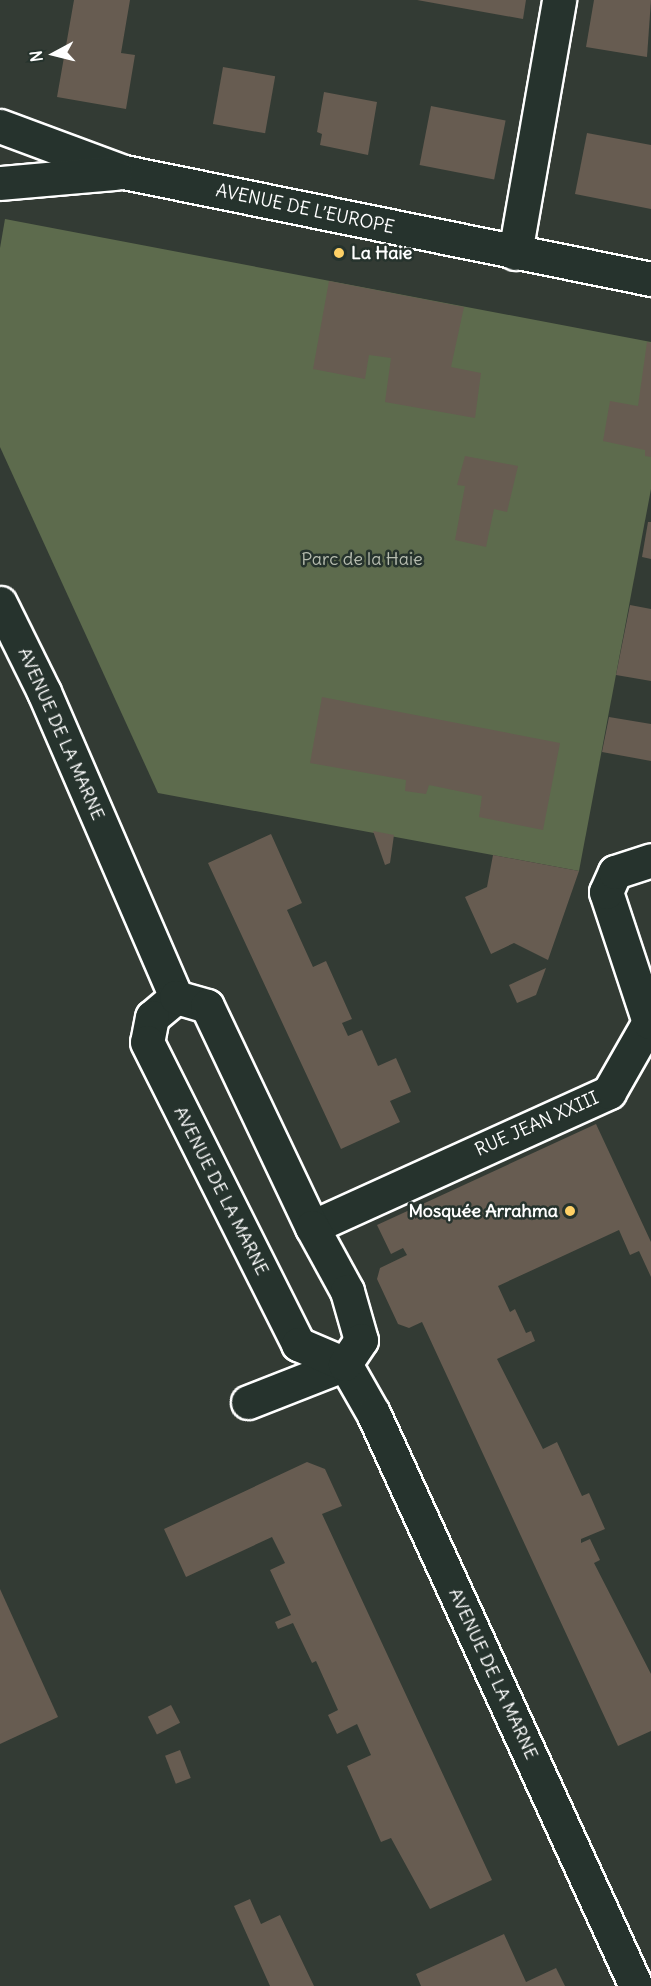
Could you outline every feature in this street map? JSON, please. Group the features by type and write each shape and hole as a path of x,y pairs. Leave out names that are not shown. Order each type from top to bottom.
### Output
{"main road":[{"path":"515,253 559,0"},
{"name":"AVENUE DE L’EUROPE","path":"0,126 124,172 651,279"},
{"path":"0,183 124,172"},
{"name":"AVENUE DE LA MARNE","path":"0,603 44,692 176,997 152,1017 147,1042 298,1344 345,1364 373,1413 636,1986"},
{"name":"RUE JEAN XXIII","path":"312,1227 609,1092 649,1022 606,892 615,872 651,860"},
{"path":"176,997 207,1006 312,1227 347,1291 362,1341 345,1364 248,1402"}],"green space":[{"name":"Parc de la Haie","path":"5,219 651,342 651,489 579,871 158,793 0,447 0,248"}],"building":[{"path":"74,0 130,0 121,53 135,55 126,109 57,97"},
{"path":"417,0 526,0 523,19"},
{"path":"594,0 651,0 647,57 586,47"},
{"path":"223,67 275,76 265,133 213,124"},
{"path":"324,92 377,102 368,155 320,145 322,134 317,132"},
{"path":"431,106 506,121 494,179 420,165"},
{"path":"587,133 651,145 651,209 575,194"},
{"path":"329,281 464,307 451,367 481,373 475,418 385,402 391,358 369,355 365,379 313,369"},
{"path":"647,342 651,343 651,457 645,456 645,450 603,441 610,401 638,406"},
{"path":"465,456 518,466 507,512 494,509 486,547 455,540 465,486 457,485"},
{"path":"648,522 651,522 651,559 642,557"},
{"path":"630,605 651,609 651,681 616,675"},
{"path":"322,697 560,743 543,830 479,817 482,796 429,785 426,794 405,791 406,780 310,763"},
{"path":"609,717 651,724 651,761 602,752"},
{"path":"373,831 394,835 390,863 385,865"},
{"path":"271,834 302,903 287,910 313,967 326,961 352,1019 342,1023 348,1036 362,1030 378,1066 396,1058 411,1092 390,1101 400,1122 341,1149 208,863"},
{"path":"493,855 579,871 548,960 514,943 491,954 465,897 487,887"},
{"path":"546,968 536,995 517,1003 509,985"},
{"path":"596,1124 651,1242 651,1277 639,1251 630,1255 619,1230 498,1286 510,1312 515,1309 526,1333 531,1331 535,1341 497,1359 543,1449 557,1442 582,1496 589,1493 605,1529 581,1539 581,1543 590,1539 600,1560 594,1563 651,1674 651,1731 618,1746 422,1322 409,1328 398,1324 377,1279 380,1268 407,1255 403,1248 391,1254 377,1225"},
{"path":"307,1462 325,1469 342,1506 322,1514 492,1880 430,1909 391,1838 381,1842 347,1766 371,1755 357,1724 337,1734 328,1715 338,1710 316,1661 312,1663 293,1623 278,1629 275,1622 291,1615 270,1570 285,1563 272,1537 186,1577 164,1529"},
{"path":"0,1589 58,1717 0,1744"},
{"path":"171,1705 180,1723 157,1735 148,1717"},
{"path":"180,1750 191,1778 176,1784 165,1756"},
{"path":"250,1899 261,1924 280,1915 314,1986 270,1986 234,1906"},
{"path":"504,1934 526,1982 556,1968 565,1986 421,1986 416,1974"}],"place":[{"name":"La Haie","path":"339,253"},
{"name":"Mosquée Arrahma","path":"570,1211"}]}
